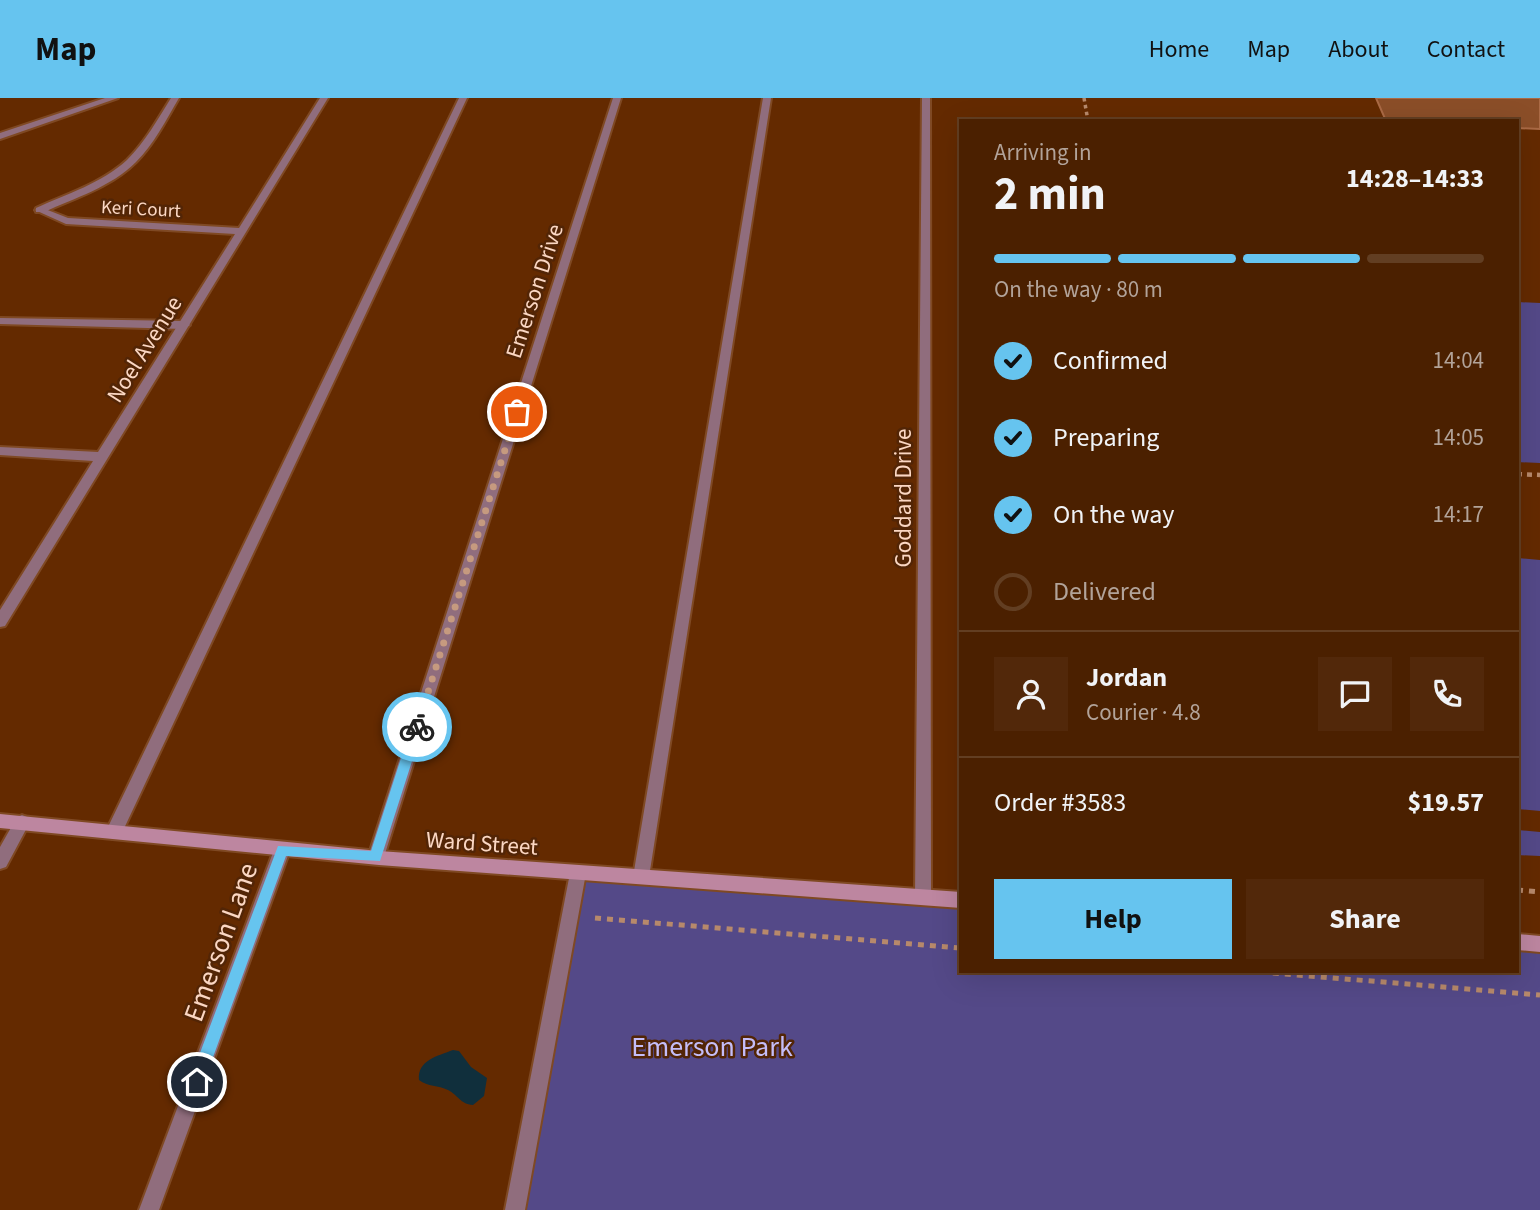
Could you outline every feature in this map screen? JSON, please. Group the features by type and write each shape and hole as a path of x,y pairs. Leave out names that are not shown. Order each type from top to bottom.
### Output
{"street":[{"path":"0,136 114,98"},
{"name":"Keri Court","path":"175,98 157,127 125,167 96,185 40,209 65,221 243,231"},
{"name":"Noel Avenue","path":"0,622 324,98"},
{"path":"114,832 463,98"},
{"name":"Emerson Drive","path":"376,857 617,98"},
{"path":"640,877 767,98"},
{"name":"Goddard Drive","path":"922,897 926,98"},
{"path":"0,321 184,326"},
{"path":"0,451 102,457"},
{"name":"Ward Street","path":"0,821 282,850 959,900"},
{"path":"0,862 22,822"},
{"name":"Emerson Lane","path":"149,1210 282,850"},
{"path":"515,1210 578,873"},
{"path":"1519,942 1540,944"}],"path":[{"path":"1084,98 1088,119"},
{"path":"1519,474 1540,475"},
{"path":"1519,890 1540,892"},
{"path":"588,918 959,948"},
{"path":"1273,973 1540,995"}],"green space":[{"path":"1519,302 1540,303 1540,463 1519,462"},
{"path":"1519,558 1540,560 1540,811 1519,809"},
{"path":"1519,830 1540,832 1540,856 1519,855"},
{"name":"Emerson Park","path":"578,873 959,901 959,973 1519,973 1519,942 1540,944 1540,1210 515,1210"}],"water":[{"path":"453,1050 459,1051 471,1067 487,1078 484,1096 473,1105 465,1103 448,1090 419,1080 419,1073 425,1063"}],"building":[{"path":"1376,98 1540,98 1540,129 1519,128 1519,119 1385,119"}],"way so far":[{"path":"417,727 517,412"}],"route":[{"path":"197,1082 282,850 376,857 417,727"}]}
